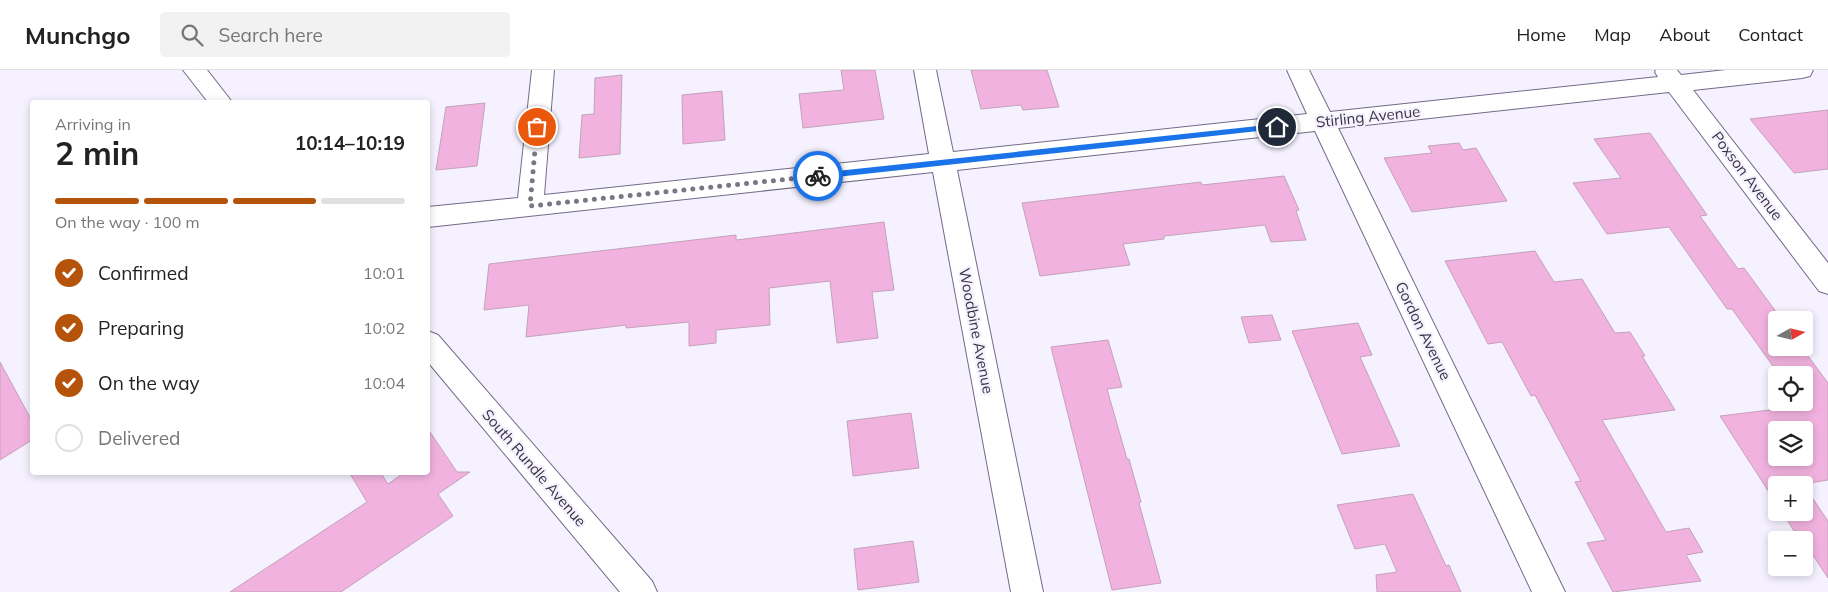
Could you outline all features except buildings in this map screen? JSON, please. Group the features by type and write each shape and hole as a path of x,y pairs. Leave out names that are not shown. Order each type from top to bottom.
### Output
{"street":[{"path":"194,70 219,100"},
{"path":"530,206 543,70"},
{"name":"Woodbine Avenue","path":"925,70 1027,592"},
{"name":"Gordon Avenue","path":"1298,70 1549,592"},
{"name":"Stirling Avenue","path":"430,217 1323,122 1670,77 1802,70"},
{"name":"Poxson Avenue","path":"1670,77 1828,283"},
{"name":"South Rundle Avenue","path":"430,345 641,592"}],"way so far":[{"path":"537,127 530,206 818,176"}],"route":[{"path":"818,176 1277,127"}]}
